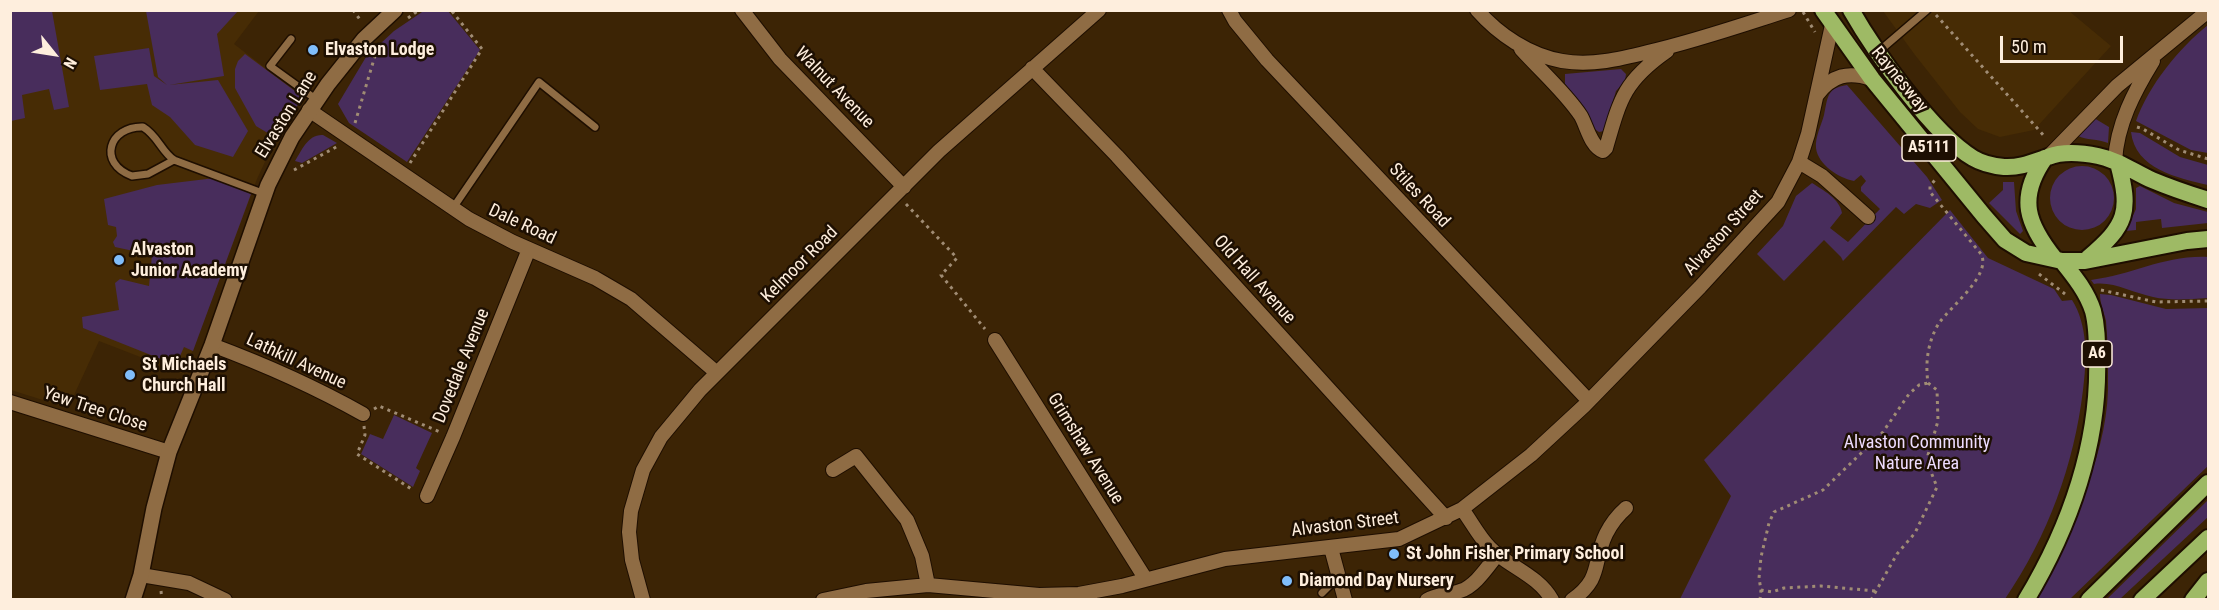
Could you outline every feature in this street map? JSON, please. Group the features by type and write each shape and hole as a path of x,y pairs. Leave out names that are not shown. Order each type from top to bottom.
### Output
{"highway":[{"name":"Raynesway","path":"1851,10 1878,51 1932,122 1973,158 1989,166 2004,167 2027,165 2047,157"},
{"name":"Raynesway","path":"1828,18 1872,79 2005,240 2026,253 2058,260"},
{"path":"2208,200 2171,188 2116,162 2081,154 2047,157 2030,185 2029,216 2036,232 2058,260 2085,261 2167,244 2208,239"},
{"path":"2085,261 2117,229 2123,217 2126,205 2116,162"},
{"name":"A6","path":"2026,600 2046,565 2073,500 2086,457 2097,394 2097,330 2093,312 2084,291 2058,260"},
{"path":"2089,600 2208,483"},
{"path":"2142,600 2208,538"},
{"path":"2193,600 2208,581"}],"street":[{"name":"Elvaston Lane","path":"133,600 141,575 154,508 169,452 212,345 265,194 280,160 313,105 355,48 395,10"},
{"name":"Walnut Avenue","path":"742,10 780,59 901,190"},
{"name":"Kelmoor Road","path":"643,600 635,576 629,532 637,486 648,458 661,436 717,374 939,151 1099,10"},
{"name":"Stiles Road","path":"1229,10 1267,60 1589,401"},
{"path":"1477,10 1489,23 1517,45 1569,99 1582,118 1595,146 1603,151 1606,148 1622,96 1630,84 1654,60 1674,46"},
{"path":"1517,45 1562,61 1586,63 1610,61 1674,46 1789,10"},
{"path":"2047,157 2118,86 2208,11"},
{"name":"Alvaston Street","path":"823,600 866,591 928,585 1049,595 1079,594 1122,586 1145,578 1225,559 1303,548 1331,548 1399,539 1462,509 1531,455 1589,401 1778,202 1798,162 1816,97 1828,18"},
{"path":"2116,162 2122,122 2132,94 2159,51"},
{"name":"Old Hall Avenue","path":"1032,68 1117,156 1446,518"},
{"path":"1816,97 1828,82 1845,74 1858,74 1872,79"},
{"name":"Dale Road","path":"313,105 402,174 488,230 579,270 631,299 717,374"},
{"path":"1798,162 1822,176 1868,217"},
{"name":"Dovedale Avenue","path":"427,496 529,249"},
{"name":"Grimshaw Avenue","path":"994,340 1145,578"},
{"name":"Lathkill Avenue","path":"212,345 320,392 363,414"},
{"name":"Yew Tree Close","path":"10,402 169,452"},
{"path":"833,470 856,456 907,520 922,556 928,585"},
{"path":"1572,600 1594,578 1606,534 1626,508"},
{"path":"1462,509 1490,548 1535,581 1546,591 1551,600"},
{"path":"1331,548 1345,600"},
{"path":"1427,600 1463,591 1475,581 1498,554"},
{"path":"141,575 189,583 225,600"}],"lane":[{"path":"1878,51 1928,10"},
{"path":"291,39 270,66 313,105"},
{"path":"453,208 539,82 595,127"},
{"path":"174,160 148,174 132,176 113,164 110,156 111,148 115,138 123,131 143,127 158,140 174,160 265,194"},
{"path":"1322,594 1339,576"}],"path":[{"path":"402,174 482,49 451,10"},
{"path":"1803,10 1818,36"},
{"path":"1933,10 2047,139"},
{"path":"2133,127 2143,129 2179,150 2208,159"},
{"path":"1928,383 1926,367 1929,346 1938,325 1978,277 1983,266 1981,254 1930,192 1930,186 1935,180"},
{"path":"901,190 957,258 941,275 994,340"},
{"path":"1761,600 1759,578 1761,557 1774,512 1822,489 1883,432 1909,394 1919,384 1928,383 1937,390 1938,421 1928,455 1929,467 1937,488 1915,533 1897,554 1870,600"},
{"path":"427,496 357,454 365,435 363,414 379,406 453,437"},
{"path":"1761,590 1772,592 1784,588 1821,586 1875,591"}],"shaded area":[{"name":"Alvaston Junior Academy","path":"10,11 259,11 234,44 303,97 276,138 257,179 184,374 99,341 68,408 11,390"},
{"path":"1883,11 2069,11 2111,46 2034,130 2000,137 1978,129 1960,112"}],"green space":[{"path":"11,10 52,11 69,107 54,110 49,89 22,95 25,118 11,121"},
{"path":"425,10 448,11 480,50 407,162 349,123 338,104 366,57 394,31"},
{"path":"146,11 238,11 217,34 224,76 169,85 218,80 248,131 233,157 195,145 170,117 152,105 147,84 100,90 94,56 149,48 154,76 167,85 158,77"},
{"path":"2208,25 2208,153 2191,150 2136,121 2149,94 2166,68"},
{"path":"245,54 303,97 276,138 256,126 235,88 235,69 238,61"},
{"path":"1621,69 1626,74 1625,81 1616,91 1604,131 1599,132 1593,128 1565,84 1565,74"},
{"path":"1847,85 1927,177 1942,200 1930,208 1916,204 1904,214 1896,207 1843,261 1824,240 1784,281 1757,254 1783,226 1796,196 1812,183 1838,203 1842,213 1830,228 1848,242 1880,209 1861,191 1866,181 1861,175 1854,181 1830,170 1821,160 1816,148 1827,99 1832,91"},
{"path":"2094,118 2109,127 2108,143 2078,136"},
{"path":"2131,132 2140,133 2180,157 2208,165 2208,185 2172,175 2149,163 2134,145"},
{"path":"323,135 337,143 302,163 295,161 309,140"},
{"path":"2076,166 2088,166 2105,175 2112,186 2114,198 2112,210 2105,221 2088,230 2076,230 2064,225 2055,216 2050,204 2050,192 2055,180 2064,171"},
{"path":"215,178 251,194 193,351 184,347 176,365 83,328 82,317 119,310 115,283 120,279 149,286 152,255 115,247 113,242 117,236 116,227 108,225 104,199 157,185"},
{"path":"2003,182 2014,182 2016,211 2023,231 2020,234 1989,203 2003,190"},
{"path":"2140,186 2174,203 2208,212 2208,223 2162,228 2161,219 2136,222 2136,230 2126,231 2136,209 2136,188"},
{"name":"Alvaston Community Nature Area","path":"1950,210 1988,258 2054,289 2062,301 2072,300 2084,332 2083,390 2066,472 2057,499 2034,550 2005,599 1680,599 1731,496 1704,460"},
{"path":"2208,257 2208,298 2160,298 2116,286 2094,284 2091,280 2177,259"},
{"path":"2100,294 2166,309 2208,308 2208,466 2070,599 2034,600 2082,498 2100,444 2106,417 2108,346 2106,321"},
{"path":"394,415 432,433 416,468 420,471 413,487 361,454 370,434 383,439"},
{"path":"2208,500 2208,517 2120,599 2107,599"}],"place":[{"name":"Elvaston Lodge","path":"313,50"},
{"name":"Alvaston Junior Academy","path":"119,260"},
{"name":"St Michaels Church Hall","path":"130,375"},
{"name":"St John Fisher Primary School","path":"1394,554"},
{"name":"Diamond Day Nursery","path":"1287,581"}]}
